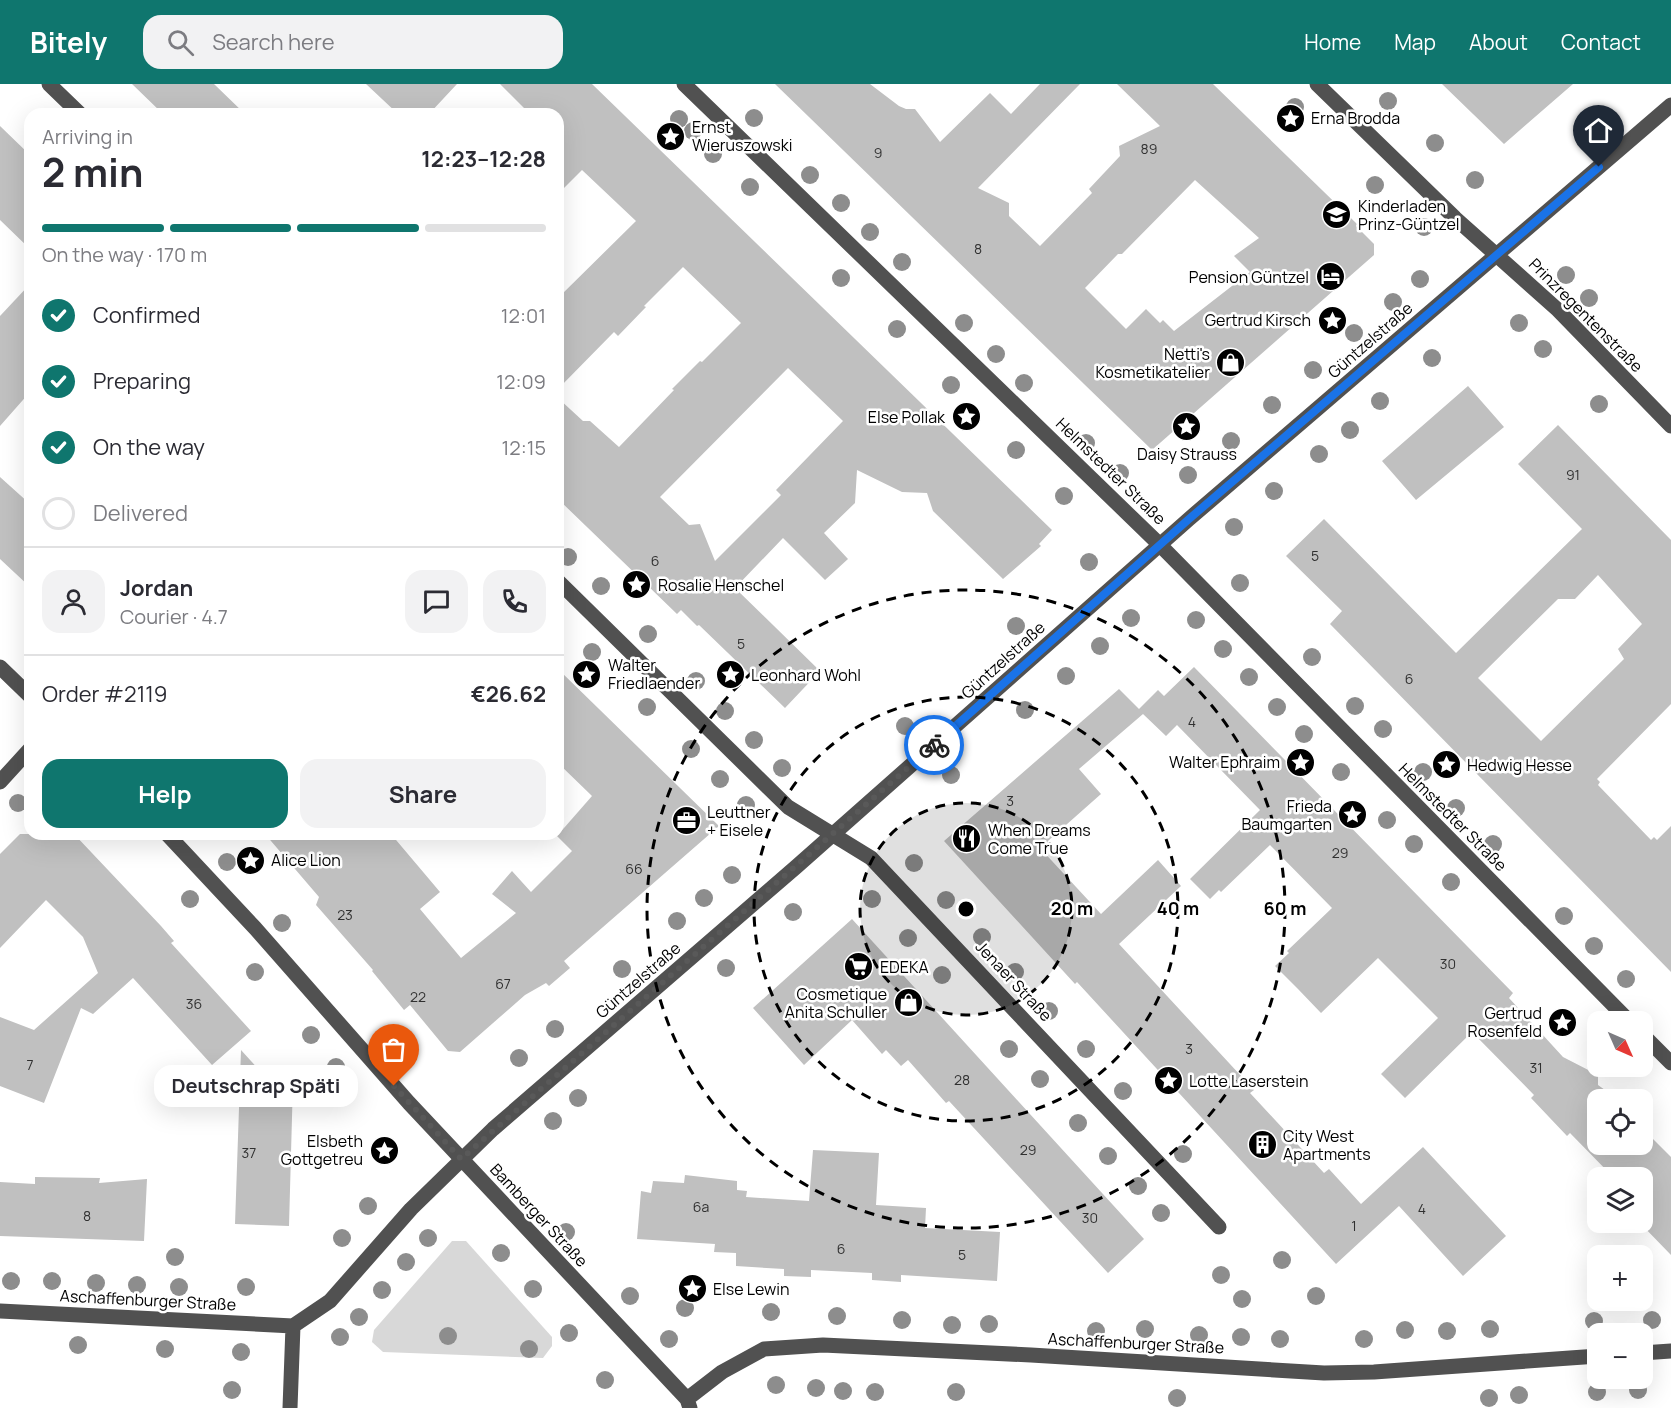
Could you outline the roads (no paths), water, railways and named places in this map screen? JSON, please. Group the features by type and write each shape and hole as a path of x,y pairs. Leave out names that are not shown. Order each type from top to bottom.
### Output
{"street":[{"path":"49,84 74,108"},
{"name":"Helmstedter Straße","path":"684,84 1160,544 1619,1011"},
{"name":"Prinzregentenstraße","path":"1317,84 1455,218 1558,310 1671,426"},
{"name":"Güntzelstraße","path":"293,1326 330,1302 411,1209 461,1159 834,834 1160,544 1671,105"},
{"name":"Jenaer Straße","path":"564,586 788,807 871,858 903,889 1219,1227"},
{"path":"0,667 24,690"},
{"path":"0,782 24,756"},
{"name":"Bamberger Straße","path":"172,840 255,928 461,1159 688,1404"},
{"path":"1653,1045 1671,1063"},
{"name":"Aschaffenburger Straße","path":"0,1311 293,1326"},
{"path":"290,1408 293,1326"},
{"name":"Aschaffenburger Straße","path":"688,1404 722,1372 764,1349 823,1345 1324,1373 1374,1372 1587,1357"},
{"path":"1653,1352 1671,1351"}],"place":[{"name":"Erna Brodda","path":"1290,118"},
{"name":"Ernst Wieruszowski","path":"671,136"},
{"name":"Kinderladen Prinz-Güntzel","path":"1337,215"},
{"name":"Pension Güntzel","path":"1330,277"},
{"name":"Gertrud Kirsch","path":"1332,320"},
{"name":"Netti's Kosmetikatelier","path":"1231,363"},
{"name":"Else Pollak","path":"966,417"},
{"name":"Daisy Strauss","path":"1187,426"},
{"name":"Rosalie Henschel","path":"637,585"},
{"name":"Walter Friedlaender","path":"587,674"},
{"name":"Leonhard Wohl","path":"730,675"},
{"name":"Walter Ephraim","path":"1301,762"},
{"name":"Hedwig Hesse","path":"1446,765"},
{"name":"Frieda Baumgarten","path":"1353,815"},
{"name":"Leuttner + Eisele","path":"686,821"},
{"name":"When Dreams Come True","path":"967,839"},
{"name":"Alice Lion","path":"250,860"},
{"name":"EDEKA","path":"859,967"},
{"name":"Cosmetique Anita Schuller","path":"908,1003"},
{"name":"Gertrud Rosenfeld","path":"1563,1022"},
{"name":"Lotte Laserstein","path":"1168,1081"},
{"name":"Deutschrap Späti","path":"394,1086"},
{"name":"City West Apartments","path":"1262,1145"},
{"name":"Elsbeth Gottgetreu","path":"384,1150"},
{"name":"Else Lewin","path":"692,1289"}]}
